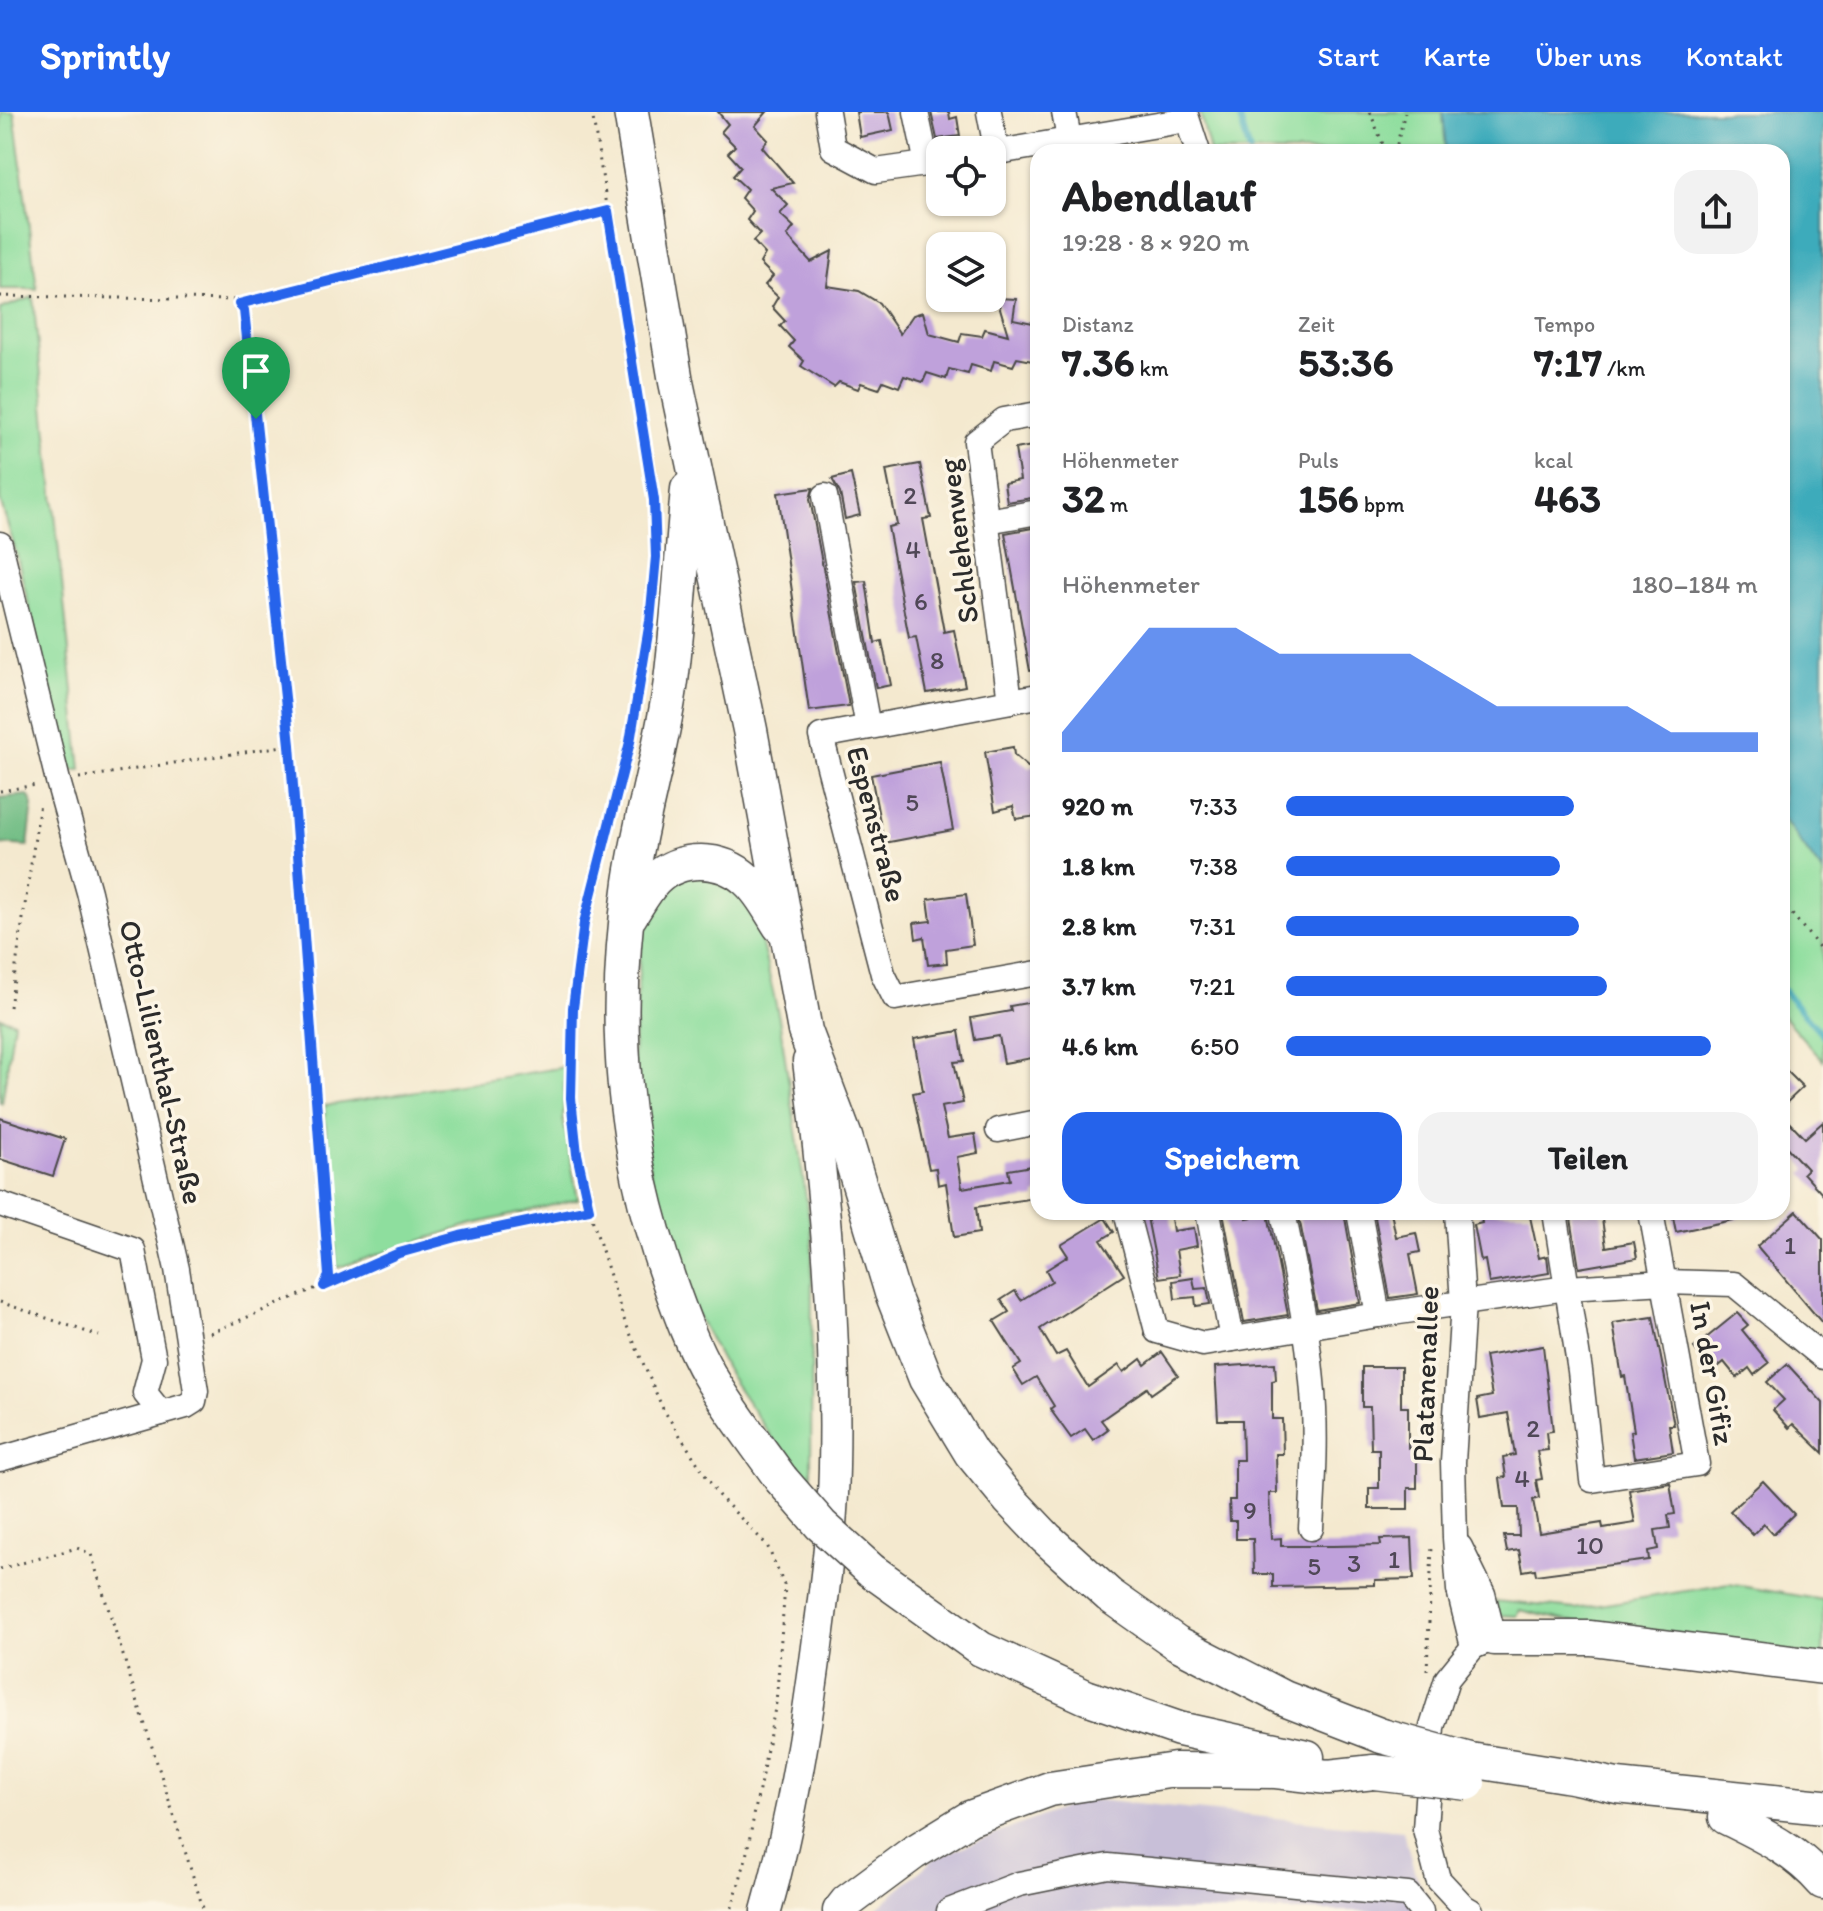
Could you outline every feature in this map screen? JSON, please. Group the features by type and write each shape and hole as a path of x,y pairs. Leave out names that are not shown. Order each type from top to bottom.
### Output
{"highway":[{"path":"631,112 671,353 750,730 805,1031 845,1137 892,1293 926,1379 971,1453 1046,1538 1109,1595 1177,1643 1284,1698 1469,1772"},
{"path":"691,456 671,682 639,835 626,924 622,993 623,1077 634,1160 654,1238 680,1313 708,1375 781,1479 821,1525 872,1571 981,1649 1086,1697 1179,1729 1374,1772"},
{"path":"626,924 654,881 669,869 687,863 709,862 731,868 749,881 787,937"},
{"path":"1483,1642 1591,1638 1823,1667"},
{"path":"840,1911 847,1902 913,1853 970,1818 1050,1789 1175,1770 1276,1771 1328,1777 1374,1772 1469,1772 1823,1807"},
{"path":"1559,1783 1643,1773 1823,1788"},
{"path":"1559,1783 1589,1803 1823,1828"},
{"path":"1726,1817 1805,1861 1823,1882"}],"main road":[{"path":"766,1911 798,1778 805,1735 825,1580 834,1469 833,1323 820,1151 805,1031"}],"street":[{"path":"827,112 833,148 876,171 926,164"},
{"path":"916,112 926,142"},
{"path":"989,112 992,136"},
{"path":"1064,112 1069,139"},
{"path":"1042,144 1186,116 1195,144"},
{"path":"1006,151 1030,146"},
{"name":"Schlehenweg","path":"1010,701 976,442 1004,420 1030,415"},
{"path":"825,496 868,727"},
{"path":"987,521 1030,513"},
{"name":"Otto-Lilienthal-Straße","path":"0,544 58,781 89,892 167,1224 196,1391 194,1401 186,1406 0,1459"},
{"name":"Espenstraße","path":"1030,697 821,736 883,974 895,998 1030,974"},
{"path":"998,1130 1030,1124"},
{"path":"0,1204 133,1250 154,1359 145,1393 161,1413"},
{"name":"In der Gifiz","path":"1128,1220 1157,1331 1203,1344 1567,1288 1665,1282 1734,1284 1823,1357"},
{"path":"1210,1220 1232,1339"},
{"path":"1285,1220 1313,1384 1315,1475 1311,1528"},
{"path":"1360,1220 1378,1315"},
{"name":"Platanenallee","path":"1458,1220 1463,1303 1453,1462 1455,1538 1483,1594 1483,1642"},
{"path":"1556,1220 1567,1288"},
{"path":"1653,1220 1665,1282"},
{"name":"In der Gifiz","path":"1567,1288 1592,1480 1697,1464 1665,1282"},
{"path":"1471,1911 1438,1879 1425,1829 1432,1727 1447,1679 1483,1642"},
{"path":"949,1911 1019,1884 1108,1866 1408,1895 1421,1911"}],"path":[{"path":"592,112 654,500 655,543"},
{"path":"1370,112 1383,144"},
{"path":"1398,144 1405,112"},
{"path":"239,304 608,211"},
{"path":"0,296 236,300 244,310 290,745 329,1276 324,1286"},
{"path":"648,636 630,742 584,923 573,1008 571,1098 577,1154 589,1209 623,1317 663,1409 718,1495 767,1545 785,1587 776,1703 745,1862 731,1911"},
{"path":"0,791 290,745"},
{"path":"10,1007 40,803 58,781"},
{"path":"1790,912 1823,952"},
{"path":"188,1342 399,1253 460,1236 589,1209"},
{"path":"0,1302 99,1336"},
{"path":"0,1569 77,1548 91,1554 204,1911"}],"shaded area":[{"path":"1086,1799 1403,1831 1414,1870 1433,1911 874,1911 935,1858"}],"green space":[{"path":"1,112 14,112 37,289 0,289"},
{"path":"1200,112 1443,112 1445,144 1208,144"},
{"path":"33,297 81,770 72,770 63,748 16,552 0,500 0,309"},
{"path":"28,795 33,804 28,846 0,844 0,798"},
{"path":"1790,828 1823,873 1823,1061 1790,1024"},
{"path":"705,868 752,901 779,1018 812,1237 811,1484 774,1441 730,1376 682,1287 653,1187 632,1068 643,916 656,887"},
{"path":"0,1017 14,1022 2,1103 0,1102"},
{"path":"565,1067 563,1119 578,1199 466,1226 337,1268 324,1106"},
{"path":"1729,1584 1823,1600 1823,1658 1667,1632 1563,1620 1520,1610 1517,1616 1498,1615 1496,1601 1575,1609"}],"water":[{"path":"1443,112 1823,112 1823,873 1790,828 1790,144 1445,144"}],"building":[{"path":"718,112 767,112 755,126 768,140 762,147 793,183 771,188 788,205 780,214 794,227 787,236 811,262 832,251 827,286 859,291 879,303 900,334 913,315 923,312 929,334 959,342 962,333 982,336 985,329 1008,335 1001,312 1006,312 1006,298 1016,299 1013,319 1030,322 1030,360 1017,358 1013,366 994,361 991,371 971,365 968,374 949,369 946,379 927,373 923,382 904,376 899,387 883,381 879,389 861,383 858,389 839,382 834,387 801,366 804,361 789,347 794,341 780,326 785,321 772,307 778,297 765,285 773,276 760,263 765,254 753,241 760,234 747,220 753,211 741,198 747,189 733,176 741,167 728,153 735,146 721,132 728,124"},
{"path":"856,112 889,112 893,130 860,137"},
{"path":"931,112 949,112 950,119 957,117 960,136 936,136"},
{"path":"1030,446 1030,498 1007,502 1004,483 1020,480 1015,449"},
{"path":"920,464 931,518 923,519 944,632 954,630 965,686 927,693 916,637 909,638 888,527 897,525 886,470"},
{"path":"851,474 860,515 845,519 840,493 832,479"},
{"path":"813,488 810,499 849,706 809,711 778,493"},
{"path":"1030,528 1030,671 1005,533"},
{"path":"866,581 875,643 882,641 891,685 876,688 856,582"},
{"path":"1013,747 1014,755 1030,768 1030,817 1016,819 1013,806 995,811 985,752"},
{"path":"940,762 953,830 884,843 871,775"},
{"path":"966,894 973,945 946,949 947,963 928,965 924,937 916,939 914,923 931,921 928,899"},
{"path":"1030,1002 1030,1058 1004,1063 999,1036 975,1040 971,1018 1011,1011 1010,1006"},
{"path":"959,1031 964,1061 954,1062 963,1103 941,1107 948,1138 975,1134 978,1153 957,1157 962,1188 1010,1180 1008,1170 1030,1166 1030,1199 976,1207 979,1233 954,1237 946,1183 938,1185 936,1168 929,1169 913,1093 923,1091 914,1039"},
{"path":"1790,1074 1803,1087 1790,1099"},
{"path":"0,1118 65,1139 53,1176 0,1159"},
{"path":"1790,1122 1805,1138 1823,1122 1823,1195 1803,1173 1807,1169 1790,1151"},
{"path":"1797,1211 1823,1240 1823,1324 1757,1246"},
{"path":"1106,1220 1114,1232 1101,1240 1124,1275 1040,1329 1056,1356 1066,1351 1088,1387 1119,1365 1124,1372 1141,1359 1145,1365 1162,1352 1178,1375 1151,1394 1147,1388 1101,1420 1108,1429 1093,1440 1085,1429 1071,1438 1050,1409 1054,1406 1036,1377 1023,1385 1013,1369 1021,1364 994,1321 1009,1312 1001,1300 1015,1291 1021,1300 1052,1281 1046,1270 1068,1256 1061,1245"},
{"path":"1148,1220 1171,1220 1173,1231 1194,1228 1197,1246 1176,1250 1180,1275 1159,1278"},
{"path":"1225,1220 1269,1220 1288,1315 1244,1322"},
{"path":"1300,1220 1345,1220 1360,1303 1317,1310"},
{"path":"1375,1220 1393,1220 1396,1237 1416,1233 1420,1252 1410,1254 1418,1294 1390,1298"},
{"path":"1481,1220 1531,1220 1539,1258 1547,1256 1549,1273 1489,1283 1474,1225 1482,1223"},
{"path":"1571,1220 1602,1220 1606,1247 1634,1242 1637,1258 1579,1268"},
{"path":"1674,1220 1733,1220 1676,1232"},
{"path":"1193,1278 1195,1289 1207,1288 1210,1304 1196,1306 1195,1297 1175,1299 1173,1281"},
{"path":"1737,1313 1748,1325 1742,1330 1769,1363 1754,1375 1749,1368 1737,1378 1724,1362 1713,1371 1694,1348"},
{"path":"1653,1317 1674,1425 1669,1425 1673,1452 1634,1458 1630,1432 1634,1431 1613,1323"},
{"path":"1543,1346 1553,1431 1546,1432 1548,1450 1537,1451 1542,1479 1536,1480 1539,1498 1533,1500 1539,1533 1602,1523 1603,1528 1635,1523 1629,1490 1670,1483 1675,1514 1668,1515 1670,1528 1655,1530 1658,1549 1648,1551 1649,1560 1536,1575 1535,1569 1523,1571 1519,1550 1507,1552 1504,1536 1519,1536 1518,1508 1504,1508 1500,1478 1506,1477 1503,1457 1515,1455 1508,1413 1480,1418 1477,1399 1492,1396 1485,1356"},
{"path":"1275,1363 1272,1419 1282,1419 1283,1454 1276,1454 1277,1493 1269,1493 1271,1539 1281,1538 1281,1546 1333,1546 1381,1545 1380,1539 1412,1538 1414,1579 1375,1580 1375,1585 1273,1587 1273,1574 1254,1574 1253,1539 1236,1539 1236,1521 1230,1521 1229,1500 1235,1500 1235,1460 1243,1460 1242,1420 1218,1420 1215,1367"},
{"path":"1787,1364 1823,1403 1823,1453 1793,1424 1789,1428 1773,1410 1784,1400 1767,1382"},
{"path":"1362,1367 1401,1367 1401,1407 1408,1407 1408,1448 1417,1448 1417,1488 1408,1488 1408,1509 1369,1509 1369,1488 1379,1488 1379,1449 1371,1449 1370,1407 1362,1407"},
{"path":"1763,1481 1794,1514 1773,1534 1764,1524 1753,1535 1730,1511"}],"waterway":[{"path":"1238,112 1248,144"},
{"path":"1790,998 1823,1035"}],"route":[{"path":"608,211 654,500 656,557 650,621 630,742 584,923 573,1008 571,1098 577,1154 589,1209 460,1236 399,1253 324,1286 329,1276 290,745 256,419 244,310 239,304 608,211"}]}
